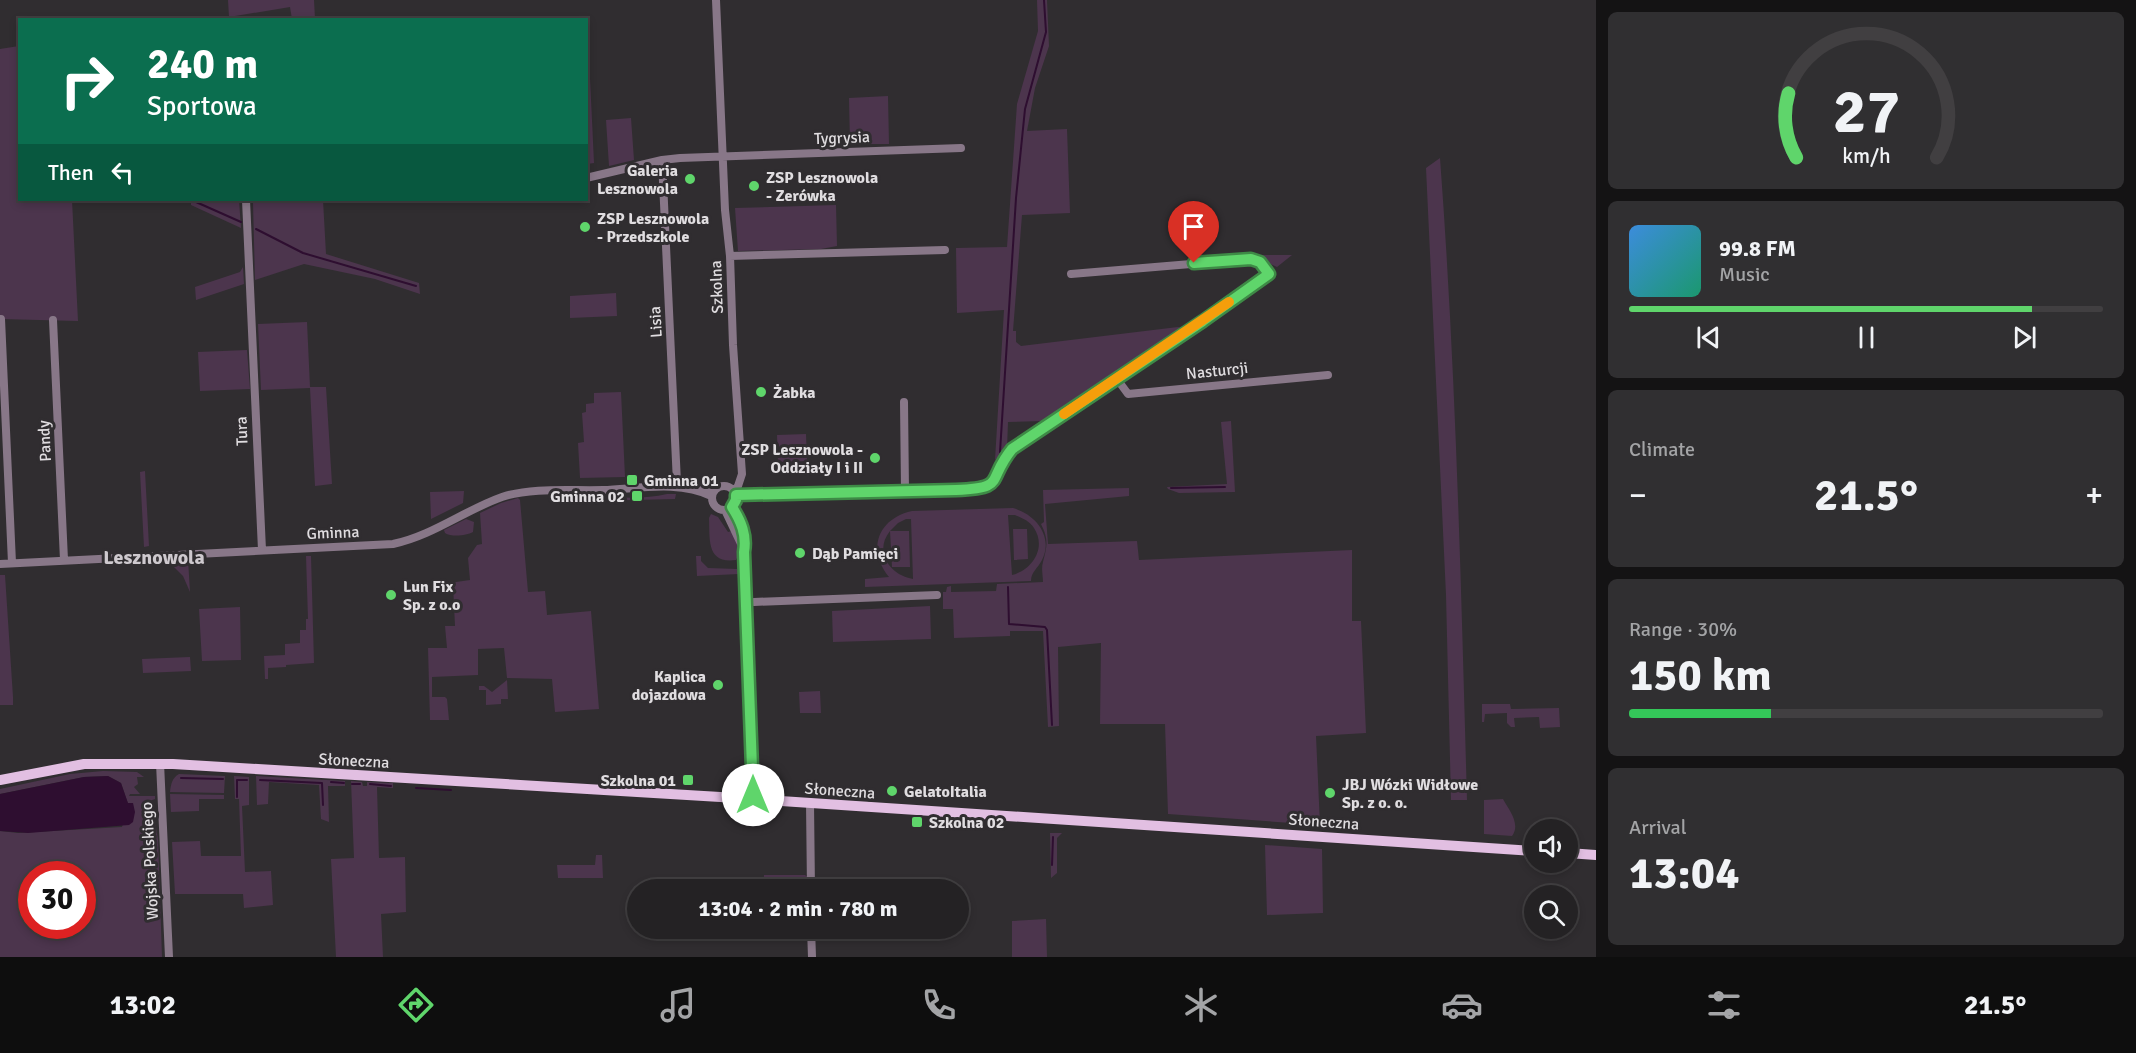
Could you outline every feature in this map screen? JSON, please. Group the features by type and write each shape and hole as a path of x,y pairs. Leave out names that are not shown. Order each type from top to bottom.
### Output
{"main road":[{"name":"Słoneczna","path":"0,780 84,764 160,763 810,802 1524,850"},
{"path":"1578,854 1596,855"}],"street":[{"name":"Szkolna","path":"716,0 740,464 733,490"},
{"name":"Tygrysia","path":"588,178 662,160 723,155 962,148"},
{"name":"Lisia","path":"662,160 677,483"},
{"name":"Tura","path":"246,201 262,550"},
{"path":"730,256 945,250"},
{"path":"753,799 745,537 741,522 728,508 715,507 713,493 722,485 733,490 984,489 996,480 1012,449 1269,274 1260,262 1251,259 1071,274"},
{"path":"1,319 12,563"},
{"name":"Pandy","path":"53,320 64,560"},
{"name":"Nasturcji","path":"1117,379 1128,394 1328,375"},
{"path":"903,402 905,491"},
{"name":"Gminna","path":"657,487 677,483 695,483 713,493"},
{"name":"Gminna","path":"0,564 386,545 425,534 491,501 522,493 657,487 713,493"},
{"path":"728,508 736,500 733,490"},
{"path":"754,602 937,595"},
{"name":"Wojska Polskiego","path":"160,763 169,957"},
{"path":"810,802 811,879"},
{"path":"812,939 812,957"}],"shaded area":[{"path":"228,0 314,0 315,18 292,18 290,7 229,17"},
{"path":"1037,0 1047,0 1049,46 1035,88 1027,131 1067,129 1070,213 1022,215 1013,331 1016,331 1016,342 1021,346 1182,328 1174,334 1178,336 1044,421 1008,422 1007,449 995,460 1004,310 957,313 956,248 1007,247 1017,104 1038,31"},
{"path":"18,46 18,201 72,201 78,321 0,319 0,49"},
{"path":"588,78 590,78 594,163 588,164"},
{"path":"888,96 889,144 850,144 849,98"},
{"path":"631,118 634,160 609,166 606,120"},
{"path":"1440,158 1454,399 1467,800 1451,800 1446,595 1426,168"},
{"path":"191,201 239,201 241,228 191,205"},
{"path":"323,201 326,254 419,283 420,294 375,279 304,264 255,280 253,203"},
{"path":"836,205 837,246 821,249 738,251 735,208"},
{"path":"1252,255 1292,255 1277,267"},
{"path":"243,267 244,284 196,300 195,287 240,272"},
{"path":"616,293 617,316 570,318 570,296"},
{"path":"307,322 310,387 326,387 332,484 315,486 310,388 261,390 258,324"},
{"path":"247,350 250,389 200,391 198,352"},
{"path":"621,392 625,477 580,478 578,443 584,442 582,413 586,412 586,404 594,403 594,393"},
{"path":"1231,421 1235,492 1179,493 1168,489 1167,487 1227,484 1221,422"},
{"path":"806,434 807,461 778,462 777,435"},
{"path":"145,471 149,546 144,547 140,472"},
{"path":"1129,488 1129,496 1045,504 1048,544 1137,541 1139,560 1352,550 1352,621 1361,621 1366,733 1316,736 1320,825 1168,814 1165,724 1100,724 1101,643 1058,647 1059,726 1048,727 1043,631 1010,631 1010,636 954,638 953,609 943,609 943,592 946,592 947,587 951,586 951,592 996,591 997,584 1043,582 1042,567 1046,543 1041,524 1044,522 1043,490"},
{"path":"464,491 463,503 431,519 430,492"},
{"path":"676,494 675,499 593,501 592,496 639,498"},
{"path":"518,498 528,592 545,591 547,615 591,611 599,709 555,712 552,679 507,678 504,648 478,649 478,675 432,677 432,697 447,699 449,720 430,720 428,648 447,648 445,626 455,626 453,584 470,580 468,558 477,545 482,544 480,513"},
{"path":"1013,508 1021,511 1035,521 1044,535 1046,543 1042,560 1032,575 1031,581 865,587 865,579 889,577 878,556 879,537 891,521 912,511","holes":["1008,515 1015,515 1032,526 1039,543 1031,563 1012,575","911,519 913,579 898,573 887,562 884,555 885,539 898,523"]},
{"path":"711,514 718,517 728,532 732,531 740,552 736,560 719,558 715,554 710,542 709,518"},
{"path":"466,519 474,522 473,532 459,536 445,533 444,530"},
{"path":"1013,529 1027,529 1028,559 1014,560"},
{"path":"890,531 909,531 910,567 892,567"},
{"path":"306,556 311,556 314,663 268,668 268,679 265,679 264,656 285,655 285,644 300,643 300,630 306,630 306,619 308,619"},
{"path":"696,556 701,556 701,561 708,568 737,569 739,574 697,576"},
{"path":"187,558 190,592 183,576 169,562 169,559"},
{"path":"0,575 5,575 13,705 0,705"},
{"path":"930,606 931,639 833,642 832,611"},
{"path":"240,607 241,660 202,661 199,609"},
{"path":"190,657 191,671 143,673 142,659"},
{"path":"507,680 508,699 501,699 501,704 486,705 486,690 479,690 479,686 484,686 492,692"},
{"path":"820,691 821,713 800,713 799,692"},
{"path":"1482,704 1510,704 1511,709 1559,708 1560,727 1540,728 1539,717 1514,718 1515,727 1511,727 1507,723 1507,713 1485,714 1484,722 1482,722"},
{"path":"103,771 137,772 144,777 137,777 138,784 134,787 140,794 129,796 155,796 152,800 158,840 162,957 0,957 0,831 18,833 122,827 128,804 121,783 108,776 84,777 0,794 0,789 70,774"},
{"path":"179,774 225,776 224,793 170,792 172,782"},
{"path":"108,776 121,783 128,803 133,803 135,812 133,822 129,825 28,833 0,831 0,794 84,777"},
{"path":"234,776 249,777 249,805 242,806 245,872 271,871 273,905 244,908 243,894 175,894 172,842 200,841 201,856 241,856 239,799 235,799"},
{"path":"256,776 345,781 345,786 328,786 329,822 321,819 319,785 269,782 268,804 257,805"},
{"path":"351,781 362,782 363,786 367,786 367,782 393,783 393,788 377,787 379,858 405,857 406,912 381,914 383,957 336,957 331,859 354,858"},
{"path":"170,794 224,795 224,799 199,799 199,811 171,812"},
{"path":"1503,799 1515,822 1512,836 1484,834 1484,800"},
{"path":"1050,833 1062,833 1057,838 1057,873 1051,878"},
{"path":"1265,845 1322,849 1323,913 1267,915"},
{"path":"596,855 602,855 603,878 558,878 557,865 595,865"},
{"path":"764,875 805,875 808,877 808,879 764,879"},
{"path":"1046,919 1047,957 1012,957 1012,921"}],"waterway":[{"path":"1000,452 1016,198 1025,109 1046,32 1044,0"},
{"path":"196,202 241,222"},
{"path":"256,229 303,253 416,286"},
{"path":"1171,488 1225,487"},
{"path":"1008,587 1009,624 1045,627 1047,630 1052,725"},
{"path":"181,778 223,779"},
{"path":"237,797 237,780 247,780"},
{"path":"260,780 322,783 323,805"},
{"path":"331,782 344,783"},
{"path":"352,784 360,784"},
{"path":"370,784 391,786"},
{"path":"416,788 451,790"},
{"path":"1052,865 1053,837"}],"slow traffic":[{"path":"1064,414 1229,302"}],"place":[{"name":"Galeria Lesznowola","path":"690,179"},
{"name":"ZSP Lesznowola - Zerówka","path":"754,186"},
{"name":"ZSP Lesznowola - Przedszkole","path":"585,227"},
{"name":"Żabka","path":"761,392"},
{"name":"ZSP Lesznowola - Oddziały I i II","path":"875,458"},
{"name":"Gminna 01","path":"632,480"},
{"name":"Gminna 02","path":"637,496"},
{"name":"Dąb Pamięci","path":"800,553"},
{"name":"Lun Fix Sp. z o.o","path":"391,595"},
{"name":"Kaplica dojazdowa","path":"718,685"},
{"name":"Szkolna 01","path":"688,780"},
{"name":"GelatoItalia","path":"892,791"},
{"name":"JBJ Wózki Widłowe Sp. z o. o.","path":"1330,793"},
{"name":"Szkolna 02","path":"917,822"}],"district":[{"name":"Lesznowola","path":"154,557"}],"route":[{"path":"753,795 745,537 741,522 732,507 736,495 956,490 988,487 996,480 1012,449 1269,274 1260,262 1251,259 1194,263"}]}
